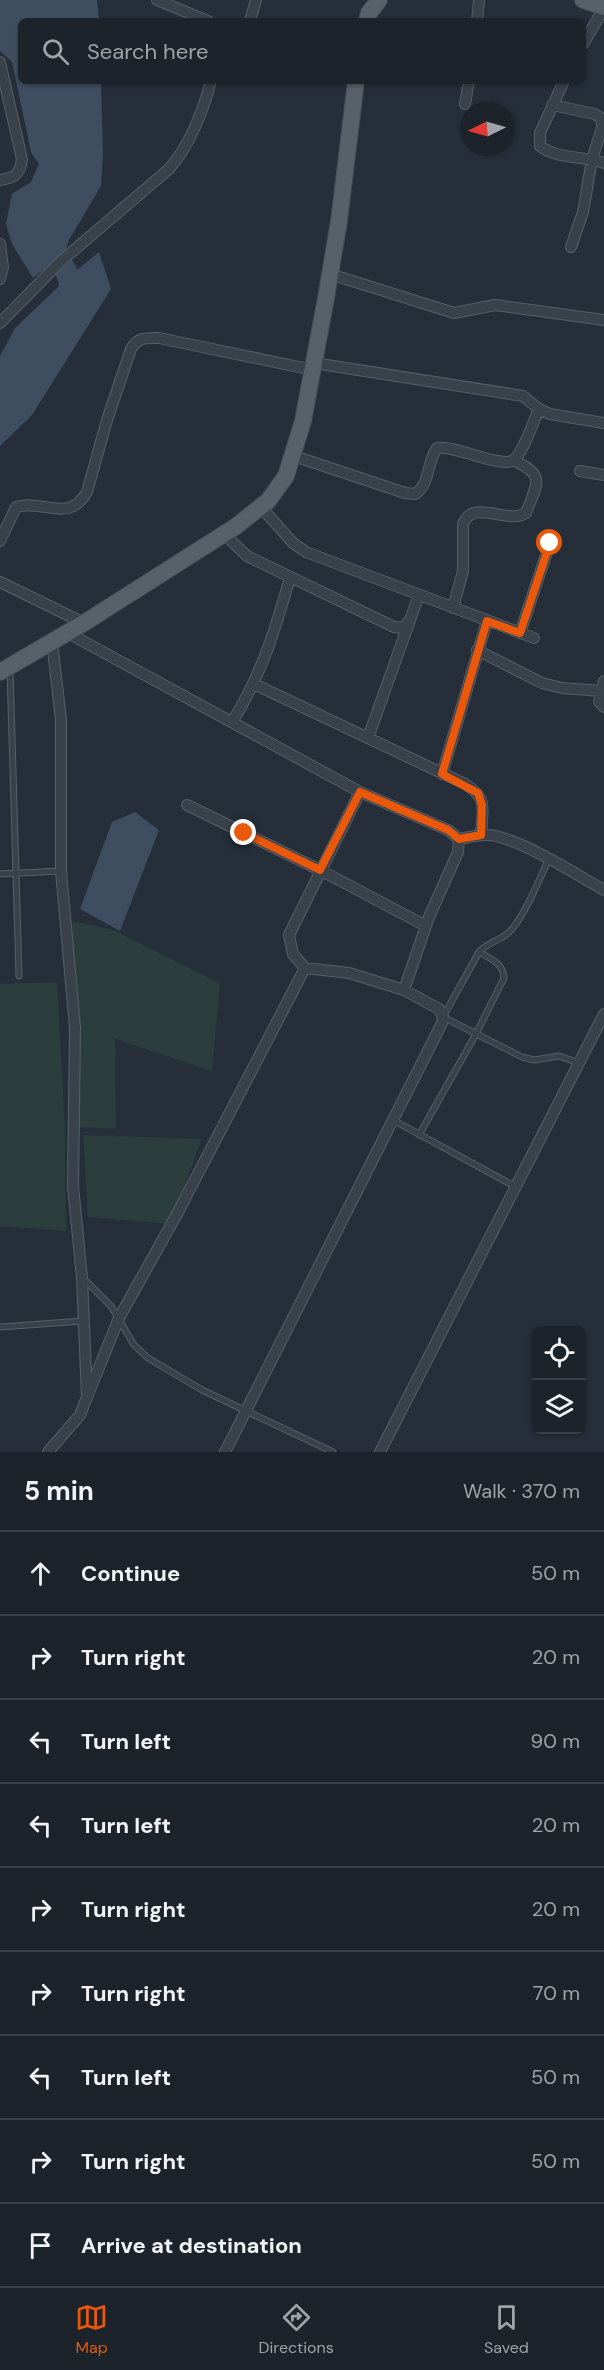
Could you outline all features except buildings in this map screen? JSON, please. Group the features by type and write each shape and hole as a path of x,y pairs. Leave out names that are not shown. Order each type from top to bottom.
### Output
{"main road":[{"path":"368,18 379,0"},
{"path":"583,0 604,8"},
{"path":"5,669 68,633 224,534 261,507 286,476 294,456 330,274 339,221 356,84"}],"street":[{"path":"157,0 201,18"},
{"path":"251,18 256,0"},
{"path":"477,18 479,0"},
{"path":"586,39 604,8"},
{"path":"0,62 22,159 20,171 14,177 0,180"},
{"path":"0,323 60,262 178,159 206,99 210,84"},
{"path":"465,102 468,84"},
{"path":"562,84 540,133 540,146 548,153 592,159 604,163"},
{"path":"552,105 595,114 602,119 602,128 592,159 583,212 571,247"},
{"path":"0,244 3,267 0,279"},
{"path":"330,274 454,314 495,305 604,320"},
{"path":"0,541 11,513 16,507 30,504 66,509 75,507 82,500 87,492 107,420 131,349 136,341 159,338 313,366 523,396 539,409 550,414 604,423"},
{"path":"513,460 519,453 539,409"},
{"path":"294,456 405,493 416,494 425,486 432,456 437,448 447,446 502,462 513,460 530,468 536,477 536,484 526,513 518,517 511,517 474,512 466,517 463,524 463,571 453,608"},
{"path":"580,471 604,475"},
{"path":"261,507 293,543 306,552 534,638"},
{"path":"224,534 247,556 394,627 403,628 410,620"},
{"path":"520,633 550,543"},
{"path":"232,722 254,684 275,631 290,577"},
{"path":"0,582 84,623"},
{"path":"368,738 419,595"},
{"path":"442,774 487,621"},
{"path":"68,633 360,792 448,830 459,839 481,835 495,836 549,858 604,890"},
{"path":"52,641 61,720 61,871 75,1028 73,1186 82,1278 87,1397"},
{"path":"477,651 542,683 562,688 603,686 599,702 604,707"},
{"path":"254,684 478,793 482,805 481,835"},
{"path":"225,1452 442,1023 443,1017 439,1009 404,990 349,973 305,968 293,954 289,935 360,792"},
{"path":"187,806 320,870 426,926"},
{"path":"404,990 426,926 458,852 459,839"},
{"path":"48,1452 80,1415 119,1318 177,1214 305,968"},
{"path":"380,1452 604,1014"}],"lane":[{"path":"5,669 18,873 20,976"},
{"path":"549,858 517,922 507,934 487,944 479,952 443,1017 522,1057 534,1060 559,1056 579,1063"},
{"path":"0,874 61,871"},
{"path":"419,1135 476,1034 504,978 499,963 479,952"},
{"path":"393,1120 516,1187"},
{"path":"82,1278 98,1292 119,1318 134,1345 148,1358 202,1390 333,1452"},
{"path":"0,1327 83,1321"}],"shaded area":[{"path":"73,921 114,930 220,983 212,1071 115,1039 116,1129 78,1127 68,954"},
{"path":"57,982 65,1128 66,1231 0,1226 0,984"},
{"path":"83,1135 202,1139 170,1224 88,1217"}],"water":[{"path":"0,0 97,0 99,18 18,18 18,84 101,84 103,153 101,186 69,240 65,253 33,278 12,244 6,224 12,194 31,182 39,164 31,152 12,62 0,51"},
{"path":"99,252 111,289 32,415 0,446 0,356 15,328 73,273"},
{"path":"135,812 159,830 120,931 80,909 112,822"}],"waterway":[{"path":"46,241 68,276 69,309"}],"route":[{"path":"244,833 320,870 360,792 448,830 459,839 481,835 482,805 478,793 465,784 442,774 466,686 487,621 520,633 550,543"}]}
